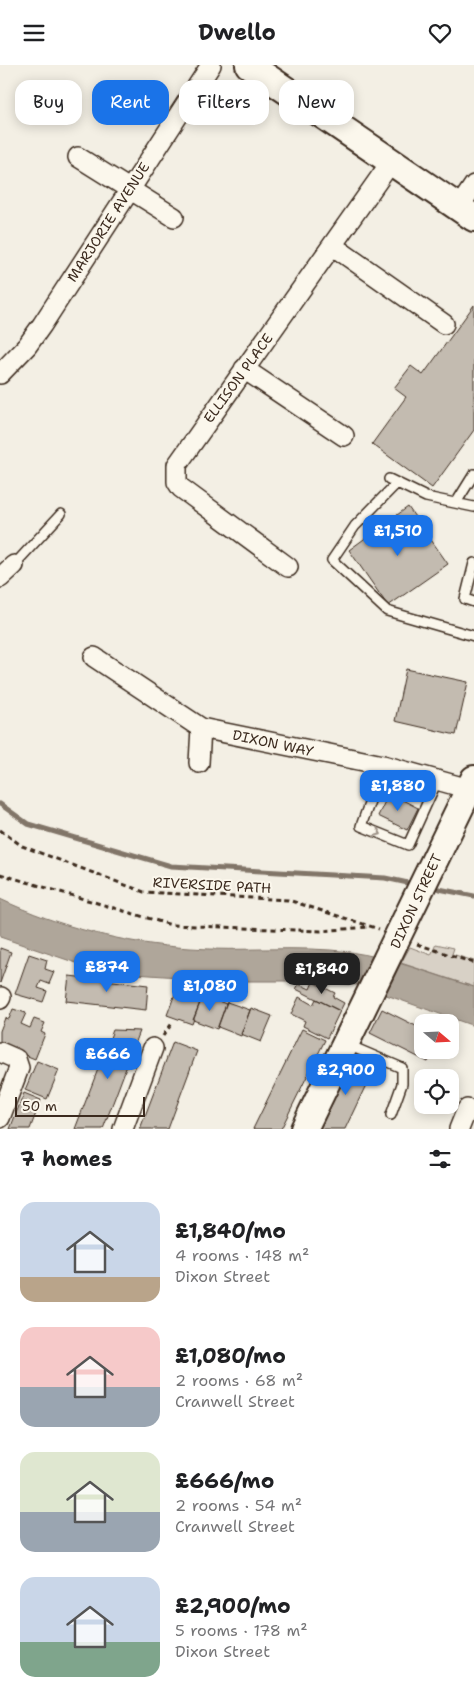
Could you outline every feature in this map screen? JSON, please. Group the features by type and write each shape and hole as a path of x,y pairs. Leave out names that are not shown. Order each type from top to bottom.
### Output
{"street":[{"name":"MARJORIE AVENUE","path":"0,374 27,345 42,325 211,65"},
{"path":"249,65 466,213 474,185"},
{"path":"78,157 174,217"},
{"name":"ELLISON PLACE","path":"288,567 181,488 177,482 176,471 181,458 391,162"},
{"path":"332,246 444,324"},
{"path":"244,369 344,436"},
{"name":"DIXON WAY","path":"94,657 201,728 383,765 438,779 472,784"},
{"path":"199,763 201,728"},
{"name":"DIXON STREET","path":"304,1129 366,1004 402,945 472,784"},
{"path":"123,1129 153,1048"},
{"path":"0,1051 20,1063 20,1068 0,1118"},
{"path":"459,1129 470,1110"}],"lane":[{"path":"456,503 474,474"},
{"path":"474,507 426,497 393,481 355,525 332,560 387,611 474,636"},
{"path":"7,571 61,514"},
{"path":"474,563 465,599 474,602"},
{"path":"383,765 361,826 408,845 438,779"},
{"path":"346,1044 402,1068 402,1084 391,1115"}],"path":[{"name":"RIVERSIDE PATH","path":"0,831 22,846 144,892 288,900 371,927 321,931 171,925 0,874"},
{"path":"402,945 474,963"}],"shaded area":[{"path":"0,899 69,926 141,943 210,949 330,950 382,958 474,987 474,1026 459,1021 459,1014 440,1014 358,985 308,981 238,981 97,970 0,937"},
{"path":"436,944 454,948 452,954 474,961 474,987 401,963 410,947 431,955"}],"building":[{"path":"474,305 474,430 432,488 372,444 406,397 394,388 411,366 423,375"},
{"path":"408,507 448,564 388,606 349,550"},
{"path":"406,669 468,682 456,735 395,721"},
{"path":"389,793 418,808 407,830 378,816"},
{"path":"0,948 11,952 0,983"},
{"path":"29,954 47,960 45,969 54,972 49,984 41,981 38,988 47,991 43,1002 15,994"},
{"path":"69,976 148,985 146,1010 66,1001"},
{"path":"313,982 335,993 333,997 344,1003 340,1011 296,989 299,984 310,989"},
{"path":"176,991 201,1000 192,1024 167,1015"},
{"path":"203,995 226,1004 217,1029 193,1020"},
{"path":"299,997 313,1005 316,999 340,1011 327,1038 303,1026 305,1021 291,1014"},
{"path":"227,1002 250,1010 241,1036 218,1027"},
{"path":"251,1008 272,1016 261,1042 241,1034"},
{"path":"13,1009 26,1013 21,1024 30,1028 34,1019 45,1023 41,1032 45,1034 35,1059 0,1045 0,1031 5,1018 9,1019"},
{"path":"382,1009 414,1025 414,1055 370,1033"},
{"path":"302,1029 325,1040 281,1129 253,1129"},
{"path":"113,1030 140,1031 103,1129 75,1129"},
{"path":"173,1042 197,1051 168,1129 140,1129"},
{"path":"351,1057 374,1068 345,1129 316,1129"},
{"path":"37,1061 59,1070 47,1099 25,1090"},
{"path":"24,1093 41,1100 30,1129 10,1129"}],"waterway":[{"path":"0,804 28,824 171,866 385,878 408,883"},
{"path":"439,889 474,896"}]}
